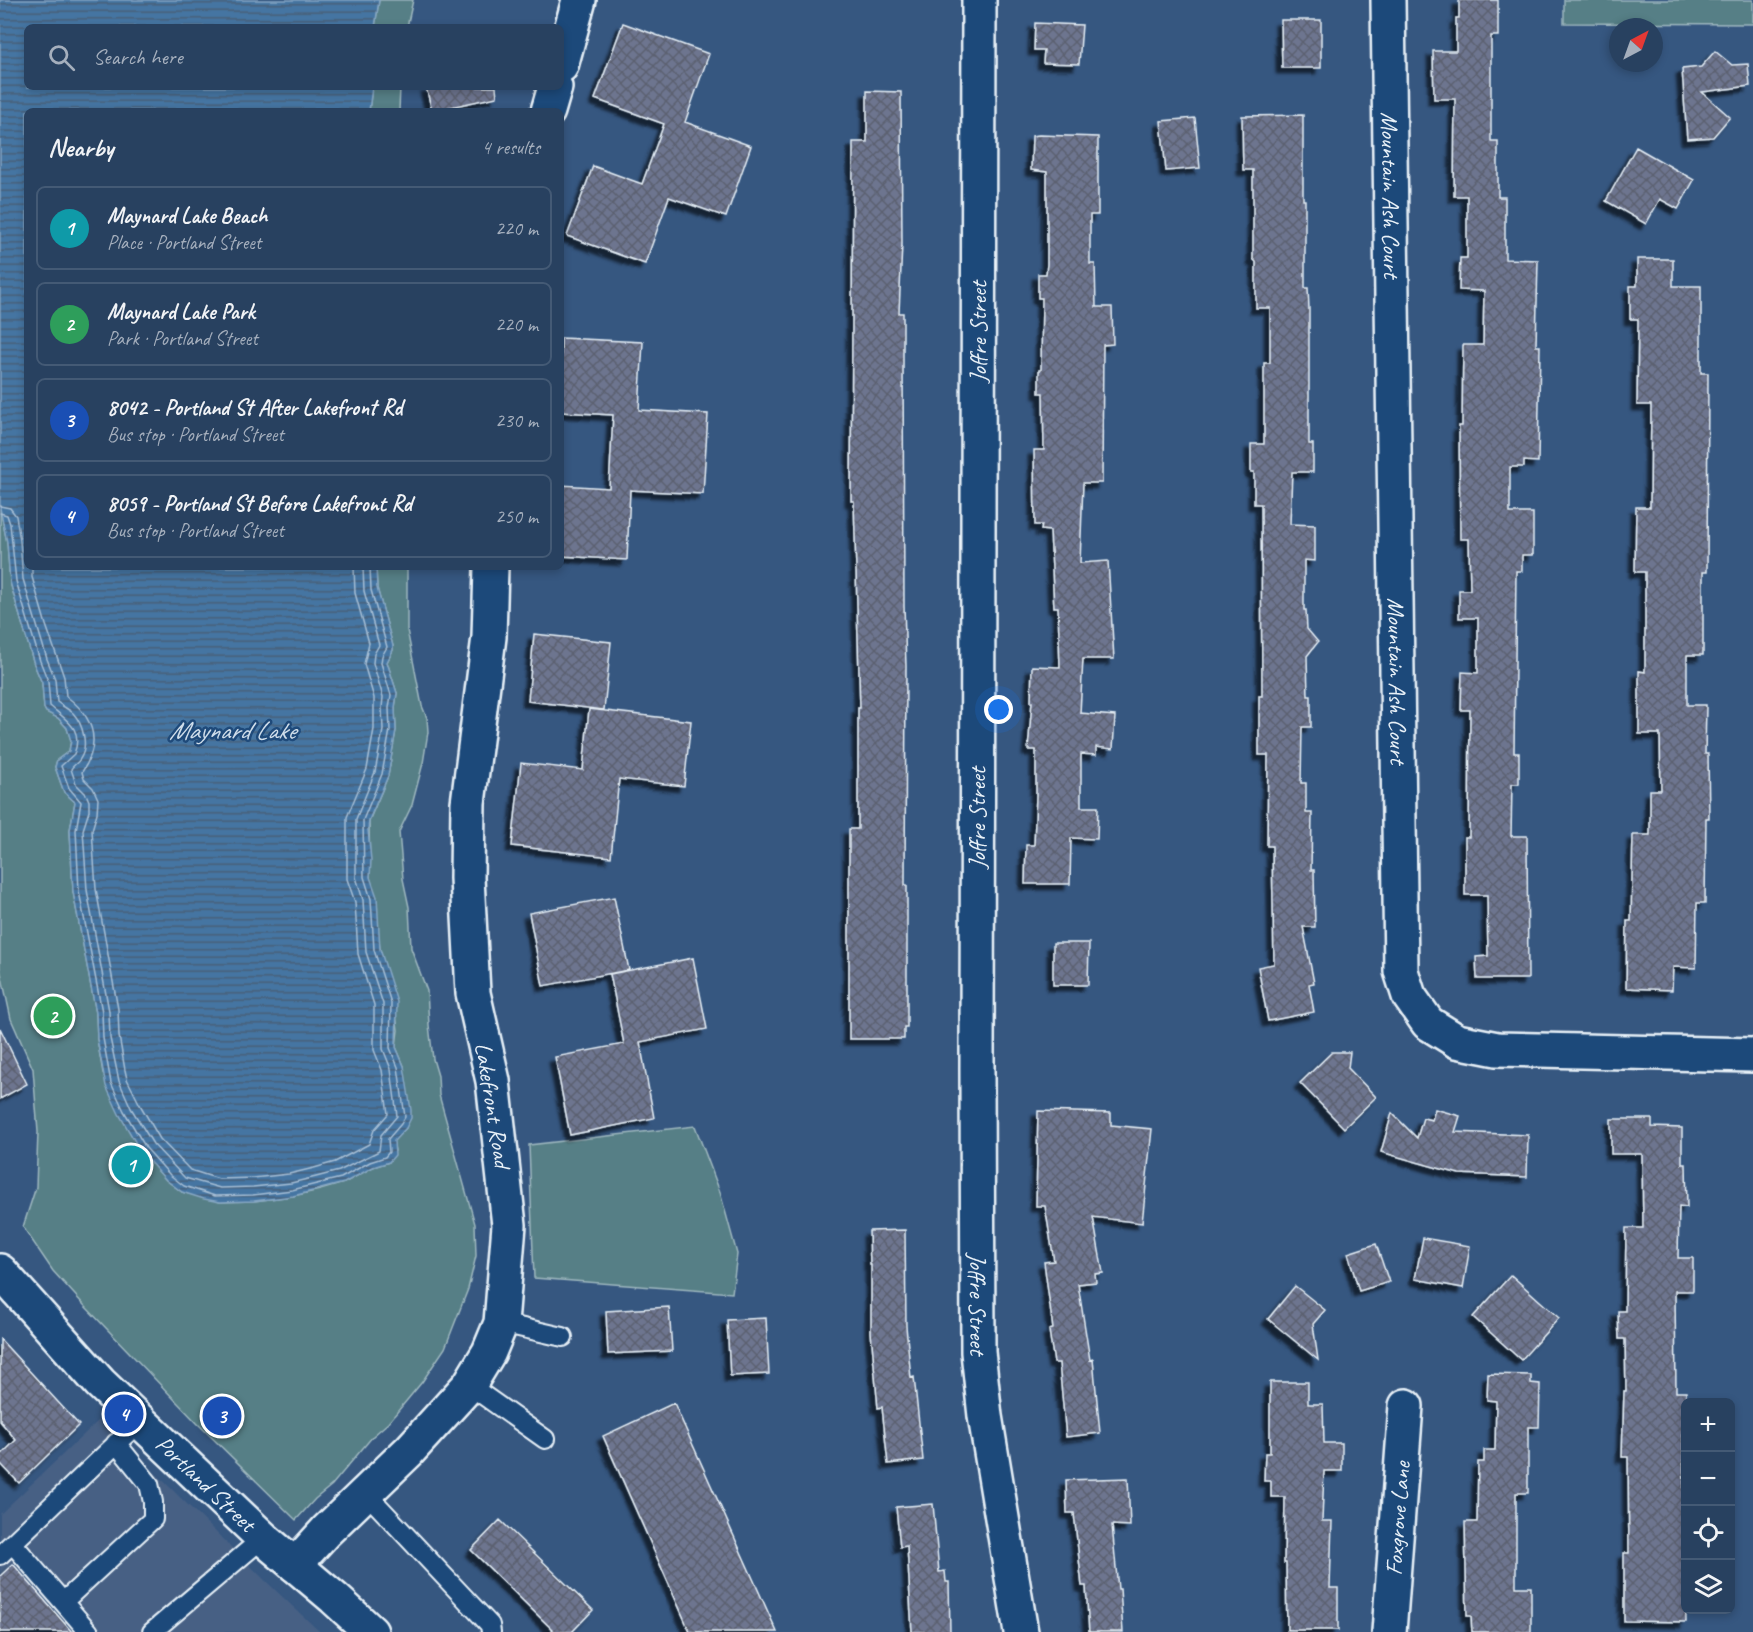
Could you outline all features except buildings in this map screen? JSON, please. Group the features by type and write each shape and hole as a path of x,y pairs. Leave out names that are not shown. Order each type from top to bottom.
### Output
{"street":[{"path":"564,55 579,0"},
{"name":"Joffre Street","path":"979,0 978,1352 985,1416 1021,1632"},
{"name":"Mountain Ash Court","path":"1388,0 1401,971 1408,996 1428,1023 1457,1041 1497,1049 1753,1055"},
{"path":"549,108 554,90"},
{"name":"Lakefront Road","path":"295,1565 326,1531 410,1451 469,1385 489,1352 501,1323 509,1225 493,1081 473,993 467,878 468,803 489,637 491,570"},
{"name":"Portland Street","path":"0,1271 100,1383 263,1538 371,1632"},
{"name":"Foxgrove Lane","path":"1389,1632 1406,1406"}],"lane":[{"path":"501,1323 563,1337"},
{"path":"469,1385 545,1439"},
{"path":"89,1632 63,1602 7,1550 140,1420"},
{"path":"63,1602 153,1520 149,1484 116,1443"},
{"path":"366,1493 490,1625 491,1632"},
{"path":"152,1632 263,1538"}],"shaded area":[{"path":"100,1419 320,1632 0,1632 0,1514"}],"green space":[{"path":"379,0 413,0 408,24 375,24"},
{"path":"1564,0 1753,0 1753,24 1663,24 1663,18 1609,18 1609,23 1564,23"},
{"path":"372,90 400,90 399,108 369,108"},
{"path":"0,508 7,542 10,582 34,664 42,683 44,708 67,728 71,740 69,751 57,760 55,767 64,792 75,802 70,830 73,892 96,1013 97,1039 103,1073 133,1137 145,1156 166,1180 182,1192 220,1202 254,1201 320,1190 344,1183 373,1167 389,1162 395,1151 393,1141 406,1128 404,1066 396,1047 398,1030 393,990 380,949 370,877 369,821 388,776 396,730 397,693 387,662 393,646 377,588 376,570 407,570 407,630 422,706 427,718 428,732 412,805 399,832 403,879 409,907 411,948 427,991 429,1025 439,1095 475,1224 476,1256 468,1289 445,1348 422,1382 332,1485 315,1499 296,1520 197,1423 84,1305 53,1271 23,1227 36,1187 38,1132 33,1069 11,1019 0,968"},
{"path":"695,1126 720,1192 737,1254 732,1293 534,1278 529,1145"}],"water":[{"name":"Maynard Lake","path":"0,0 379,0 375,24 24,24 24,90 372,90 369,108 24,108 24,570 376,570 377,588 393,646 387,662 397,693 396,730 388,776 369,820 370,877 377,897 380,949 397,1002 396,1047 404,1066 411,1110 411,1118 406,1128 394,1141 395,1155 389,1162 373,1167 344,1183 293,1196 220,1202 182,1192 166,1180 141,1152 106,1086 97,1039 96,1013 73,892 70,830 75,802 64,792 55,767 57,760 69,751 71,741 67,728 44,708 42,683 34,664 10,582 7,542 0,508"}],"place":[{"name":"Maynard Lake Park","path":"53,1016"},
{"name":"Maynard Lake Beach","path":"131,1165"},
{"name":"8059 - Portland St Before Lakefront Rd","path":"124,1414"},
{"name":"8042 - Portland St After Lakefront Rd","path":"222,1416"}]}
